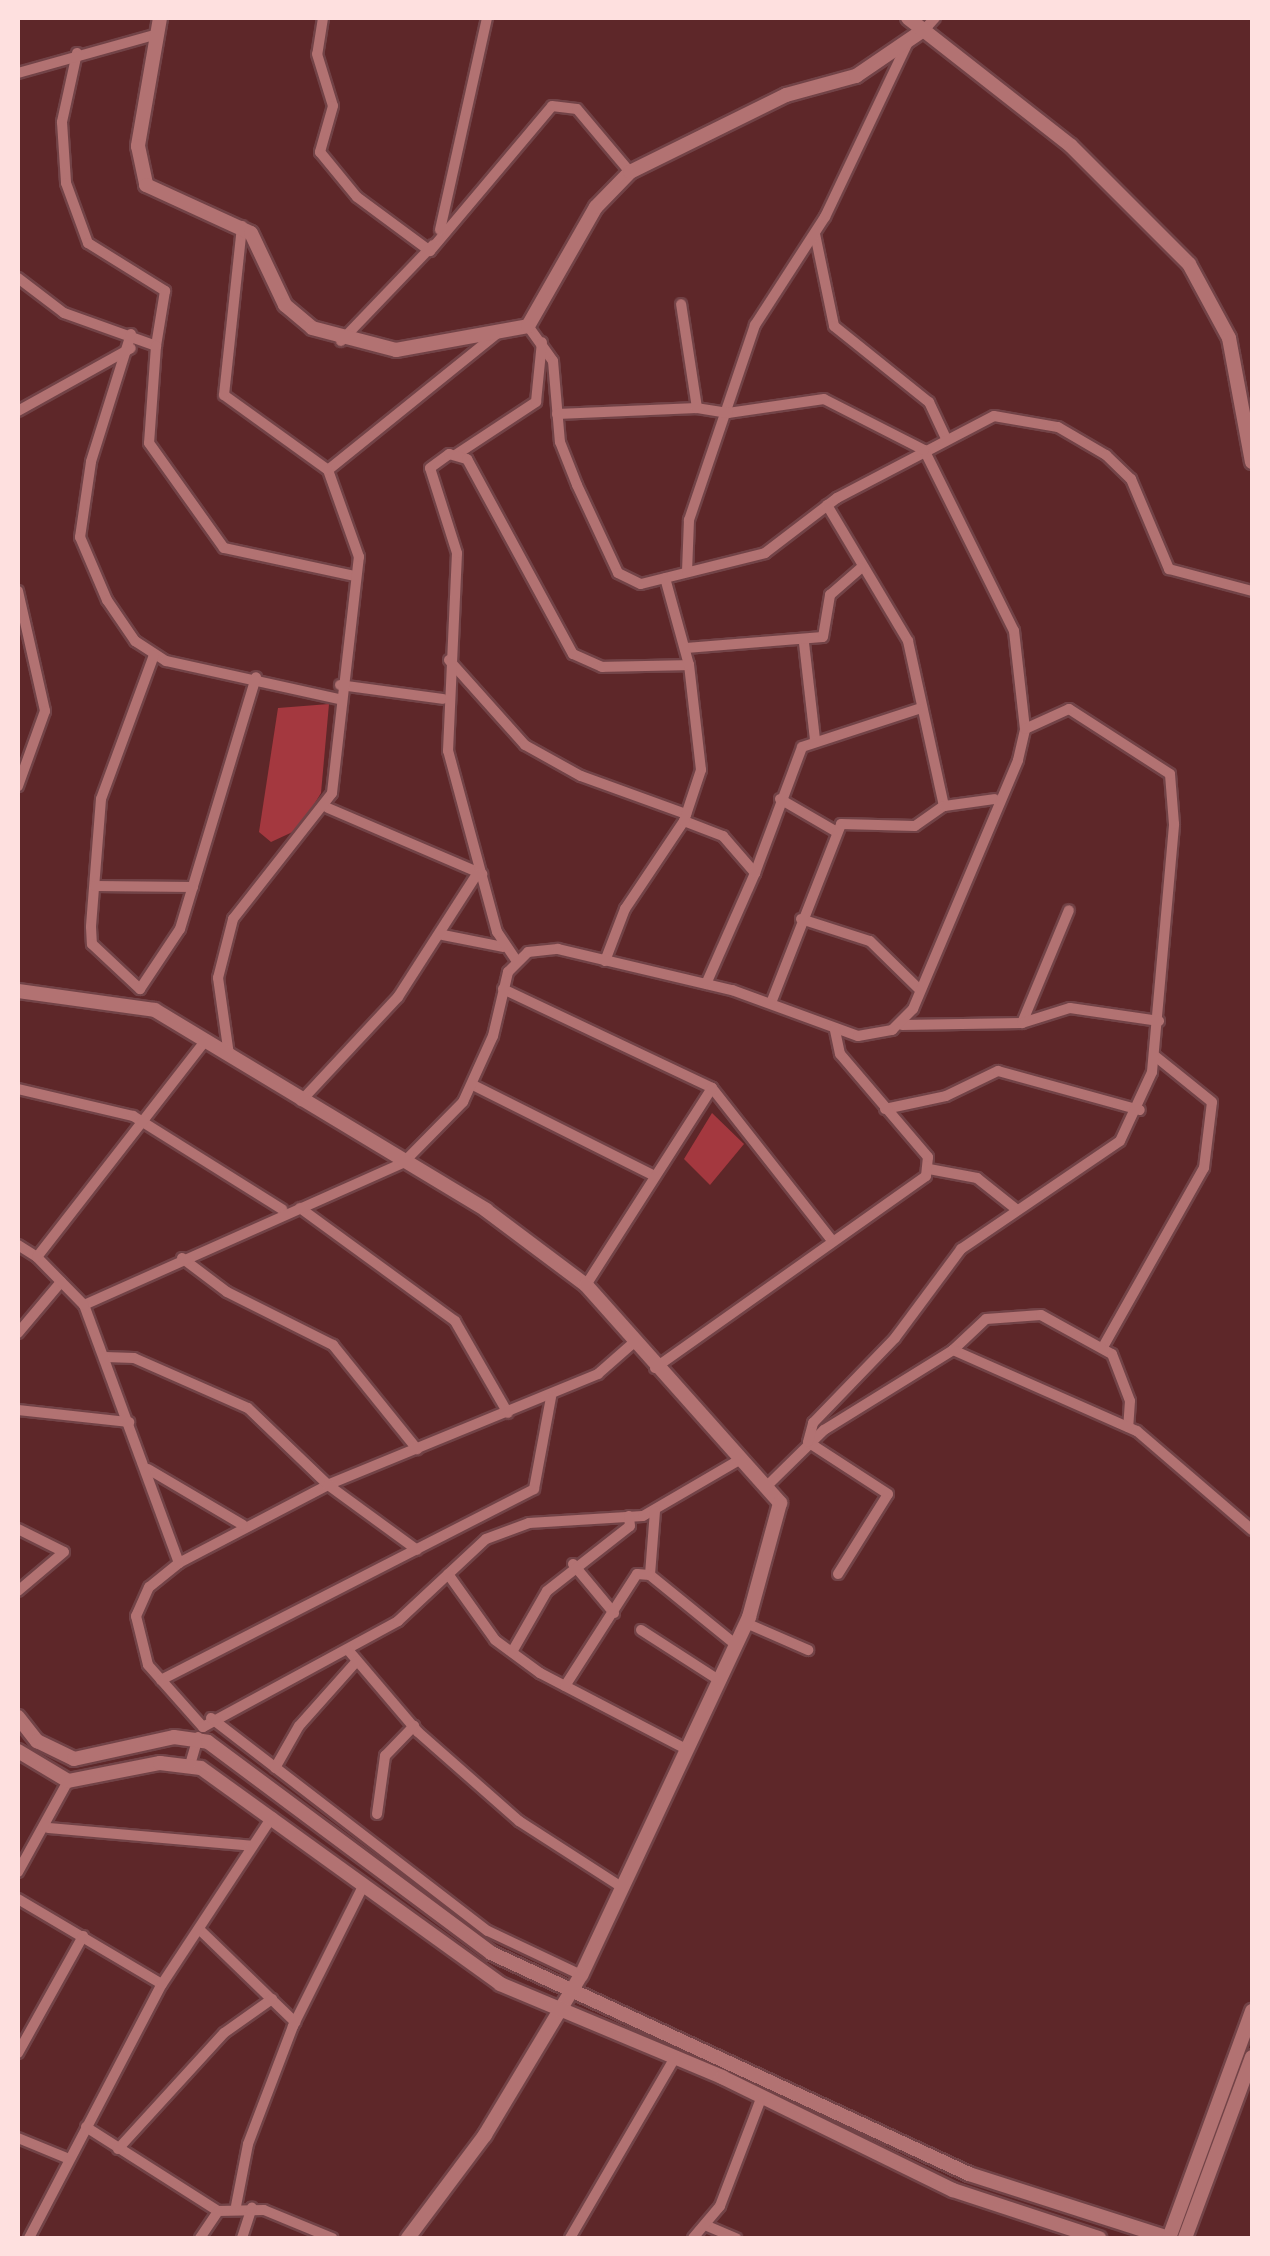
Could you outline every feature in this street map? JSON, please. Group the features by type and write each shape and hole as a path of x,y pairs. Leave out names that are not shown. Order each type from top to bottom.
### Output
{"main road":[{"path":"160,18 140,175 156,194 242,225 285,305 340,342 396,350 528,326 596,207 630,172 786,95 856,76 895,42 907,44 930,23"},
{"path":"908,18 930,23 1070,146 1207,287 1229,338 1252,462"},
{"path":"18,992 138,1006 206,1040 486,1210 586,1285 653,1369 770,1482 780,1503 746,1622 578,1981 408,2238"},
{"path":"18,1717 37,1741 74,1759 204,1728 469,1940 578,1981 933,2158 1168,2238 1252,2011"},
{"path":"18,1751 68,1781 190,1765 272,1818 478,1972 676,2056 953,2190 1099,2238"},
{"path":"1185,2238 1252,2057"}],"street":[{"path":"323,18 316,54 333,106 320,152 356,197 430,251"},
{"path":"430,251 449,202 487,18"},
{"path":"18,73 76,53 158,34"},
{"path":"686,572 689,520 765,302 815,234 907,44"},
{"path":"76,53 61,134 66,183 88,243 165,290 156,346 149,443 194,514 224,548 355,576"},
{"path":"340,342 430,251 552,106 578,109 630,172"},
{"path":"229,1056 218,978 233,919 328,808 355,576 356,526 328,470 224,395 242,225"},
{"path":"815,234 834,326 916,389 945,437"},
{"path":"18,278 64,313 156,346"},
{"path":"681,304 696,408"},
{"path":"528,326 542,342 560,442 618,573 641,584 765,553 827,505 878,484 945,437 994,416 1058,426 1131,478 1169,569 1252,591"},
{"path":"328,470 498,333"},
{"path":"131,334 131,348 91,462 80,546 128,632 154,655 256,676 339,700"},
{"path":"516,960 504,947 454,776 444,700 457,553 427,474 530,410 542,384 542,342"},
{"path":"18,411 131,348"},
{"path":"557,414 696,408 728,413 824,399 924,450 1010,620 1025,729 920,990 902,1025"},
{"path":"456,454 501,512 557,637 574,654 602,668 690,665"},
{"path":"827,505 861,568 908,641 918,709 944,806"},
{"path":"686,648 804,643 823,637 830,595 861,568"},
{"path":"605,962 625,909 685,818 700,770 690,665 665,578"},
{"path":"18,591 45,711 18,786"},
{"path":"804,643 815,740"},
{"path":"140,989 92,944 101,799 154,655"},
{"path":"448,659 525,745 581,776 723,836 755,873"},
{"path":"138,1006 140,989 180,928 256,676"},
{"path":"340,685 444,700"},
{"path":"808,1442 813,1423 895,1338 950,1259 1016,1209 1084,1170 1140,1110 1155,1056 1159,1021 1170,774 1069,708 1025,729"},
{"path":"706,984 755,873 793,758 815,740 918,709"},
{"path":"780,799 835,832"},
{"path":"770,1003 835,832 855,818 915,826 944,806 995,800"},
{"path":"328,808 483,874"},
{"path":"301,1101 443,936 483,874"},
{"path":"95,886 192,888"},
{"path":"1022,1023 1069,910"},
{"path":"800,920 870,940 920,990"},
{"path":"443,936 504,947"},
{"path":"516,960 558,949 706,984 770,1003 834,1030 867,1036 902,1025 1022,1023 1070,1008 1159,1021"},
{"path":"84,1305 282,1210 300,1208 403,1163 472,1085 516,960"},
{"path":"503,989 712,1088 831,1240"},
{"path":"834,1030 840,1054 929,1169 977,1178 1016,1209"},
{"path":"37,1256 145,1123 206,1040"},
{"path":"1103,1347 1204,1168 1212,1102 1155,1056"},
{"path":"885,1110 946,1096 998,1071 1140,1110"},
{"path":"472,1085 652,1175"},
{"path":"586,1285 652,1175 712,1088"},
{"path":"18,1089 145,1123 282,1210"},
{"path":"653,1369 929,1169"},
{"path":"300,1208 455,1321 508,1413"},
{"path":"18,1245 37,1256 84,1305 148,1469 179,1563"},
{"path":"182,1258 227,1292 333,1345 417,1448"},
{"path":"18,1333 61,1282"},
{"path":"770,1482 808,1442 953,1350 986,1319 1011,1311 1042,1315 1103,1347 1130,1401 1128,1427"},
{"path":"578,1981 488,1931 275,1768 204,1728 161,1680 134,1632 136,1616 149,1587 179,1563 243,1525 417,1448 551,1397 598,1374 632,1344"},
{"path":"953,1350 1077,1412 1128,1427 1252,1530"},
{"path":"105,1357 134,1358 227,1396 328,1485 417,1550"},
{"path":"161,1680 534,1489 551,1397"},
{"path":"18,1410 129,1422"},
{"path":"808,1442 888,1494 838,1574"},
{"path":"275,1768 299,1726 353,1656 486,1539 529,1522 655,1511 742,1459"},
{"path":"148,1469 243,1525"},
{"path":"650,1575 655,1511"},
{"path":"512,1652 573,1564 630,1526 629,1516"},
{"path":"18,1529 64,1552 18,1591"},
{"path":"573,1564 614,1613"},
{"path":"448,1574 512,1652 565,1686 688,1750"},
{"path":"565,1686 637,1574 650,1575 736,1645"},
{"path":"746,1622 808,1650"},
{"path":"641,1630 720,1681"},
{"path":"353,1656 414,1726 519,1821 623,1888"},
{"path":"190,1765 204,1728 353,1656"},
{"path":"377,1814 385,1756 414,1726"},
{"path":"18,1872 48,1828 68,1781"},
{"path":"29,2238 162,1984 272,1818"},
{"path":"48,1828 252,1846"},
{"path":"236,2206 248,2144 294,2022 363,1886"},
{"path":"18,1899 162,1984"},
{"path":"199,1928 294,2022"},
{"path":"18,2053 83,1936"},
{"path":"118,2149 224,2032 272,1999"},
{"path":"570,2238 676,2056"},
{"path":"693,2238 705,2224 762,2096"},
{"path":"86,2126 218,2212"},
{"path":"18,2138 69,2159"},
{"path":"200,2238 218,2212 236,2206 252,2208 326,2237"},
{"path":"242,2238 252,2208"},
{"path":"705,2224 736,2238"}],"shaded area":[{"path":"329,704 321,793 299,829 271,842 259,832 278,708"},
{"path":"712,1113 744,1144 710,1185 684,1159"}]}
